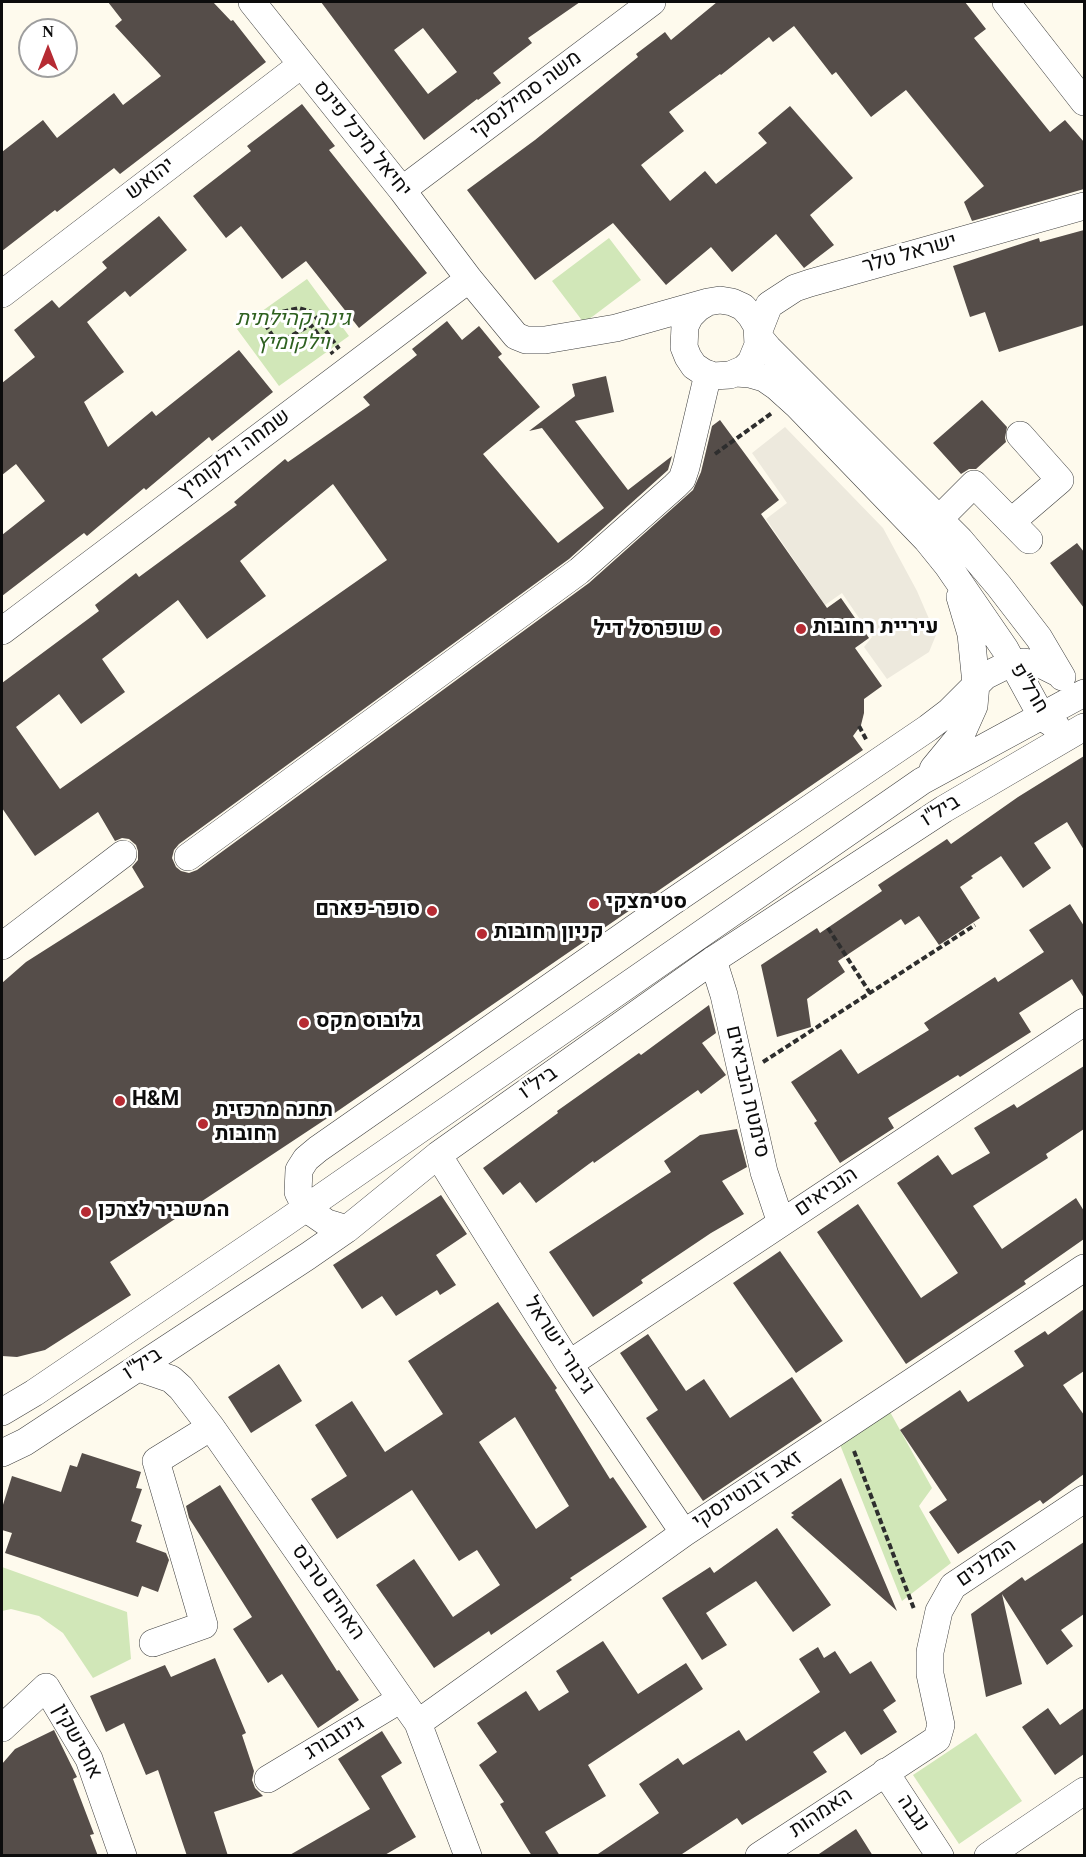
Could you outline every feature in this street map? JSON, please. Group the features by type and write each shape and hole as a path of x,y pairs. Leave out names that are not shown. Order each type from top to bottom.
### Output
{"street":[{"name":"יחיאל מיכל פינס","path":"252,2 402,190 469,279"},
{"name":"משה סמילנסקי","path":"402,190 652,2"},
{"path":"1006,2 1084,102"},
{"name":"יהואש","path":"2,294 301,66"},
{"name":"ישראל טלר","path":"758,334 769,305 802,285 1084,206"},
{"path":"469,279 516,336 526,340 545,340 616,328 720,300 743,307 752,316 758,334 756,354 751,362 736,373 724,376 708,374 694,366 666,336 634,329 616,328"},
{"name":"שמחה וילקומיץ","path":"2,631 469,279"},
{"path":"688,357 683,336 685,326 690,316 708,302"},
{"name":"חרל\"פ","path":"736,373 764,378 790,399 927,540 948,566 1013,664 1041,717 1078,731 1080,696 1060,674 1039,638 999,586 960,540 768,348 758,334"},
{"path":"188,857 579,571 681,480 708,374"},
{"path":"939,519 974,484 1020,531 1060,480 1020,435"},
{"path":"922,781 962,735 971,716 976,684 971,634 963,603 948,566"},
{"path":"347,1229 327,1223 306,1208 298,1192 299,1170 306,1159 318,1149 659,910 928,728 949,712 976,684 999,668 1034,662 1060,674"},
{"name":"ביל\"ו","path":"2,1412 34,1393 306,1208 922,781 1080,696"},
{"name":"ביל\"ו","path":"6,1452 139,1368 347,1229 438,1155 713,960 944,809 1078,731"},
{"path":"3,934 123,854"},
{"name":"סימטת הנביאים","path":"713,960 724,995 764,1172 781,1223"},
{"name":"הנביאים","path":"569,1365 1084,1022"},
{"name":"גיבורי ישראל","path":"438,1155 569,1365 684,1533"},
{"name":"זאב ז'בוטינסקי","path":"418,1724 684,1533 1084,1268"},
{"name":"האחים טרבס","path":"139,1368 171,1379 211,1426 418,1724 468,1856"},
{"path":"2,1397 34,1393"},
{"path":"153,1643 204,1625 156,1461 211,1426"},
{"name":"המלכים","path":"885,1772 937,1739 941,1725 930,1674 930,1652 939,1611 953,1586 1084,1499"},
{"name":"אוסישקין","path":"2,1728 46,1687 89,1759 123,1856"},
{"name":"גינזבורג","path":"268,1779 401,1699"},
{"name":"האמהות","path":"759,1856 885,1772"},
{"name":"נגבה","path":"885,1772 940,1856"},
{"path":"988,1856 1084,1791"}],"path":[{"path":"265,324 280,312 299,308 312,312 348,369"},
{"path":"257,312 274,338 287,338 311,325 348,369"},
{"path":"681,480 790,399"},
{"path":"742,1076 975,924"},
{"path":"828,928 870,993"},
{"path":"844,1427 930,1652"}],"green space":[{"path":"609,238 641,280 584,323 552,281"},
{"name":"גינה קהילתית וילקומיץ","path":"307,279 349,336 279,386 237,329"},
{"path":"884,1401 932,1488 919,1506 951,1563 902,1601 837,1437"},
{"path":"2,1567 127,1612 131,1659 93,1678 63,1633 39,1616 11,1609 2,1611"},
{"path":"976,1733 1022,1801 959,1844 913,1775"}],"shaded area":[{"path":"785,427 883,528 917,591 936,635 929,652 887,679 864,647 872,637 842,593 825,605 766,519 787,503 752,453"}],"building":[{"path":"108,2 213,2 231,21 233,20 266,62 120,174 114,168 2,251 2,152 43,120 57,138 114,93 123,105 161,76 115,26 122,20"},
{"path":"321,2 580,2 528,38 532,43 493,73 501,83 424,140","holes":["423,28 457,72 428,94 394,50"]},
{"path":"717,2 965,2 986,29 974,38 1050,132 1065,120 1084,142 1084,189 972,221 964,202 984,186 906,90 871,117 836,72 832,75 794,26 773,42 769,37 669,112 684,131 641,165 670,201 705,171 716,184 767,143 758,133 790,106 853,178 810,215 834,245 804,268 776,234 732,272 711,247 666,285 613,223 535,280 467,190 535,140 638,57 636,54 665,32 671,40"},
{"path":"302,104 335,146 329,150 427,273 359,328 306,261 282,279 241,226 226,238 193,196 251,151 247,146"},
{"path":"159,216 187,250 130,297 125,291 87,322 124,372 84,402 108,447 152,411 156,416 239,350 273,392 212,441 209,437 87,536 84,533 2,596 2,535 45,501 16,464 2,475 2,383 35,357 14,330 52,300 59,308 107,268 102,262"},
{"path":"1084,230 1084,325 999,352 985,312 970,317 953,266 1039,238 1040,242"},
{"path":"447,321 462,340 479,326 502,354 498,357 540,407 483,454 558,543 604,508 542,428 529,431 575,396 572,384 606,376 614,412 575,421 628,490 672,456 668,470 569,559 179,844 172,858 176,867 189,873 197,870 589,583 693,490 701,472 712,426 720,420 779,500 761,514 827,608 841,598 869,638 855,648 882,686 864,699 861,725 853,736 863,750 329,1117 110,1262 131,1295 45,1350 17,1357 2,1356 2,983 26,962 144,887 132,867 138,860 136,845 129,839 122,838 115,841 98,812 35,856 2,808 2,683 99,611 95,605 136,573 139,577 237,505 234,502 285,459 288,462 370,405 363,397 417,355 412,349","holes":["333,484 387,560 60,789 16,727 59,694 81,724 125,692 102,659 178,600 207,639 266,596 240,561"]},
{"path":"982,400 1007,427 1006,442 976,469 969,469 961,474 933,443"},
{"path":"1077,543 1084,552 1084,608 1050,563"},
{"path":"1084,756 1084,850 1067,822 1034,843 1051,868 1023,888 1001,856 971,876 973,878 960,887 980,918 939,945 919,916 905,925 901,919 838,961 845,972 807,999 811,1027 777,1037 761,965 817,928 820,933 882,891 878,885 947,839 951,844 1018,797"},
{"path":"1070,904 1084,926 1084,998 1072,979 1019,1013 1031,1032 960,1077 958,1075 888,1118 894,1128 840,1163 814,1123 817,1121 791,1082 841,1049 858,1074 929,1030 924,1023 995,977 998,982 1044,952 1029,930"},
{"path":"709,1005 716,1033 702,1043 726,1075 701,1094 698,1090 594,1163 593,1161 536,1203 520,1182 503,1195 483,1168 558,1113 557,1111 639,1053 641,1055"},
{"path":"1084,1066 1084,1129 1046,1154 1048,1158 973,1206 1002,1249 1076,1198 1084,1211 1084,1239 1024,1281 1026,1284 906,1364 817,1232 858,1204 921,1298 958,1273 897,1183 938,1155 952,1175 990,1153 974,1128 1014,1104 1017,1108"},
{"path":"737,1129 747,1167 722,1181 744,1214 711,1233 641,1280 643,1283 593,1317 549,1252 671,1172 664,1161 700,1135"},
{"path":"441,1195 467,1234 436,1255 456,1285 440,1295 437,1290 396,1316 382,1296 362,1309 333,1265"},
{"path":"780,1251 843,1341 796,1373 733,1283"},
{"path":"498,1302 557,1388 555,1390 610,1479 613,1477 647,1527 570,1578 572,1580 491,1635 489,1631 434,1668 376,1585 414,1559 453,1617 500,1585 477,1550 459,1561 412,1490 337,1539 311,1499 347,1476 315,1425 352,1401 385,1452 443,1414 408,1361","holes":["515,1417 569,1506 536,1529 479,1442"]},
{"path":"1084,1309 1084,1371 1063,1385 1084,1415 1084,1474 1043,1504 1040,1500 958,1554 929,1512 947,1500 900,1430 960,1390 968,1402 1024,1366 1014,1351 1045,1331 1048,1335"},
{"path":"648,1334 686,1391 704,1379 730,1418 792,1377 822,1421 703,1501 646,1418 658,1410 620,1353"},
{"path":"279,1364 302,1401 251,1433 228,1397"},
{"path":"82,1453 141,1472 136,1488 142,1489 131,1521 142,1525 136,1542 166,1553 169,1560 158,1592 142,1586 138,1597 5,1553 12,1533 2,1530 2,1508 12,1476 61,1492 70,1465 77,1467"},
{"path":"841,1478 897,1611 791,1517 794,1515 791,1513"},
{"path":"220,1485 337,1671 339,1670 359,1700 318,1728 282,1674 268,1683 233,1629 252,1617 189,1518 186,1506"},
{"path":"777,1528 831,1605 793,1632 756,1581 706,1613 727,1645 702,1660 662,1598 710,1567 714,1573"},
{"path":"1084,1542 1084,1614 1061,1630 1073,1646 1047,1665 1002,1594 1022,1684 986,1697 971,1614 1022,1577 1025,1581"},
{"path":"603,1641 638,1694 686,1663 703,1689 588,1765 606,1796 545,1832 560,1856 532,1856 500,1804 504,1802 479,1765 497,1752 477,1723 526,1691 539,1711 569,1692 556,1671"},
{"path":"818,1647 824,1658 835,1651 850,1674 871,1661 896,1701 883,1710 897,1732 861,1755 845,1731 813,1752 827,1772 742,1825 737,1818 679,1856 595,1856 659,1813 639,1784 678,1758 683,1765 739,1730 746,1741 820,1692 799,1659"},
{"path":"215,1658 246,1733 242,1735 254,1771 252,1780 255,1788 263,1796 214,1812 228,1856 187,1856 158,1770 146,1775 124,1723 106,1732 90,1696 165,1665 171,1677"},
{"path":"1048,1708 1060,1725 1084,1708 1084,1754 1055,1775 1022,1727"},
{"path":"54,1730 77,1777 73,1779 94,1834 90,1835 98,1856 2,1856 2,1764 15,1749"},
{"path":"382,1731 402,1763 381,1776 416,1837 383,1856 288,1856 370,1809 338,1759"},
{"path":"856,1829 873,1856 816,1856"}],"place":[{"name":"עיריית רחובות","path":"801,629"},
{"name":"שופרסל דיל","path":"715,631"},
{"name":"סטימצקי","path":"594,904"},
{"name":"סופר-פארם","path":"432,911"},
{"name":"קניון רחובות","path":"482,934"},
{"name":"גלובוס מקס","path":"304,1023"},
{"name":"H&M","path":"120,1101"},
{"name":"תחנה מרכזית רחובות","path":"203,1124"},
{"name":"המשביר לצרכן","path":"86,1212"}]}
